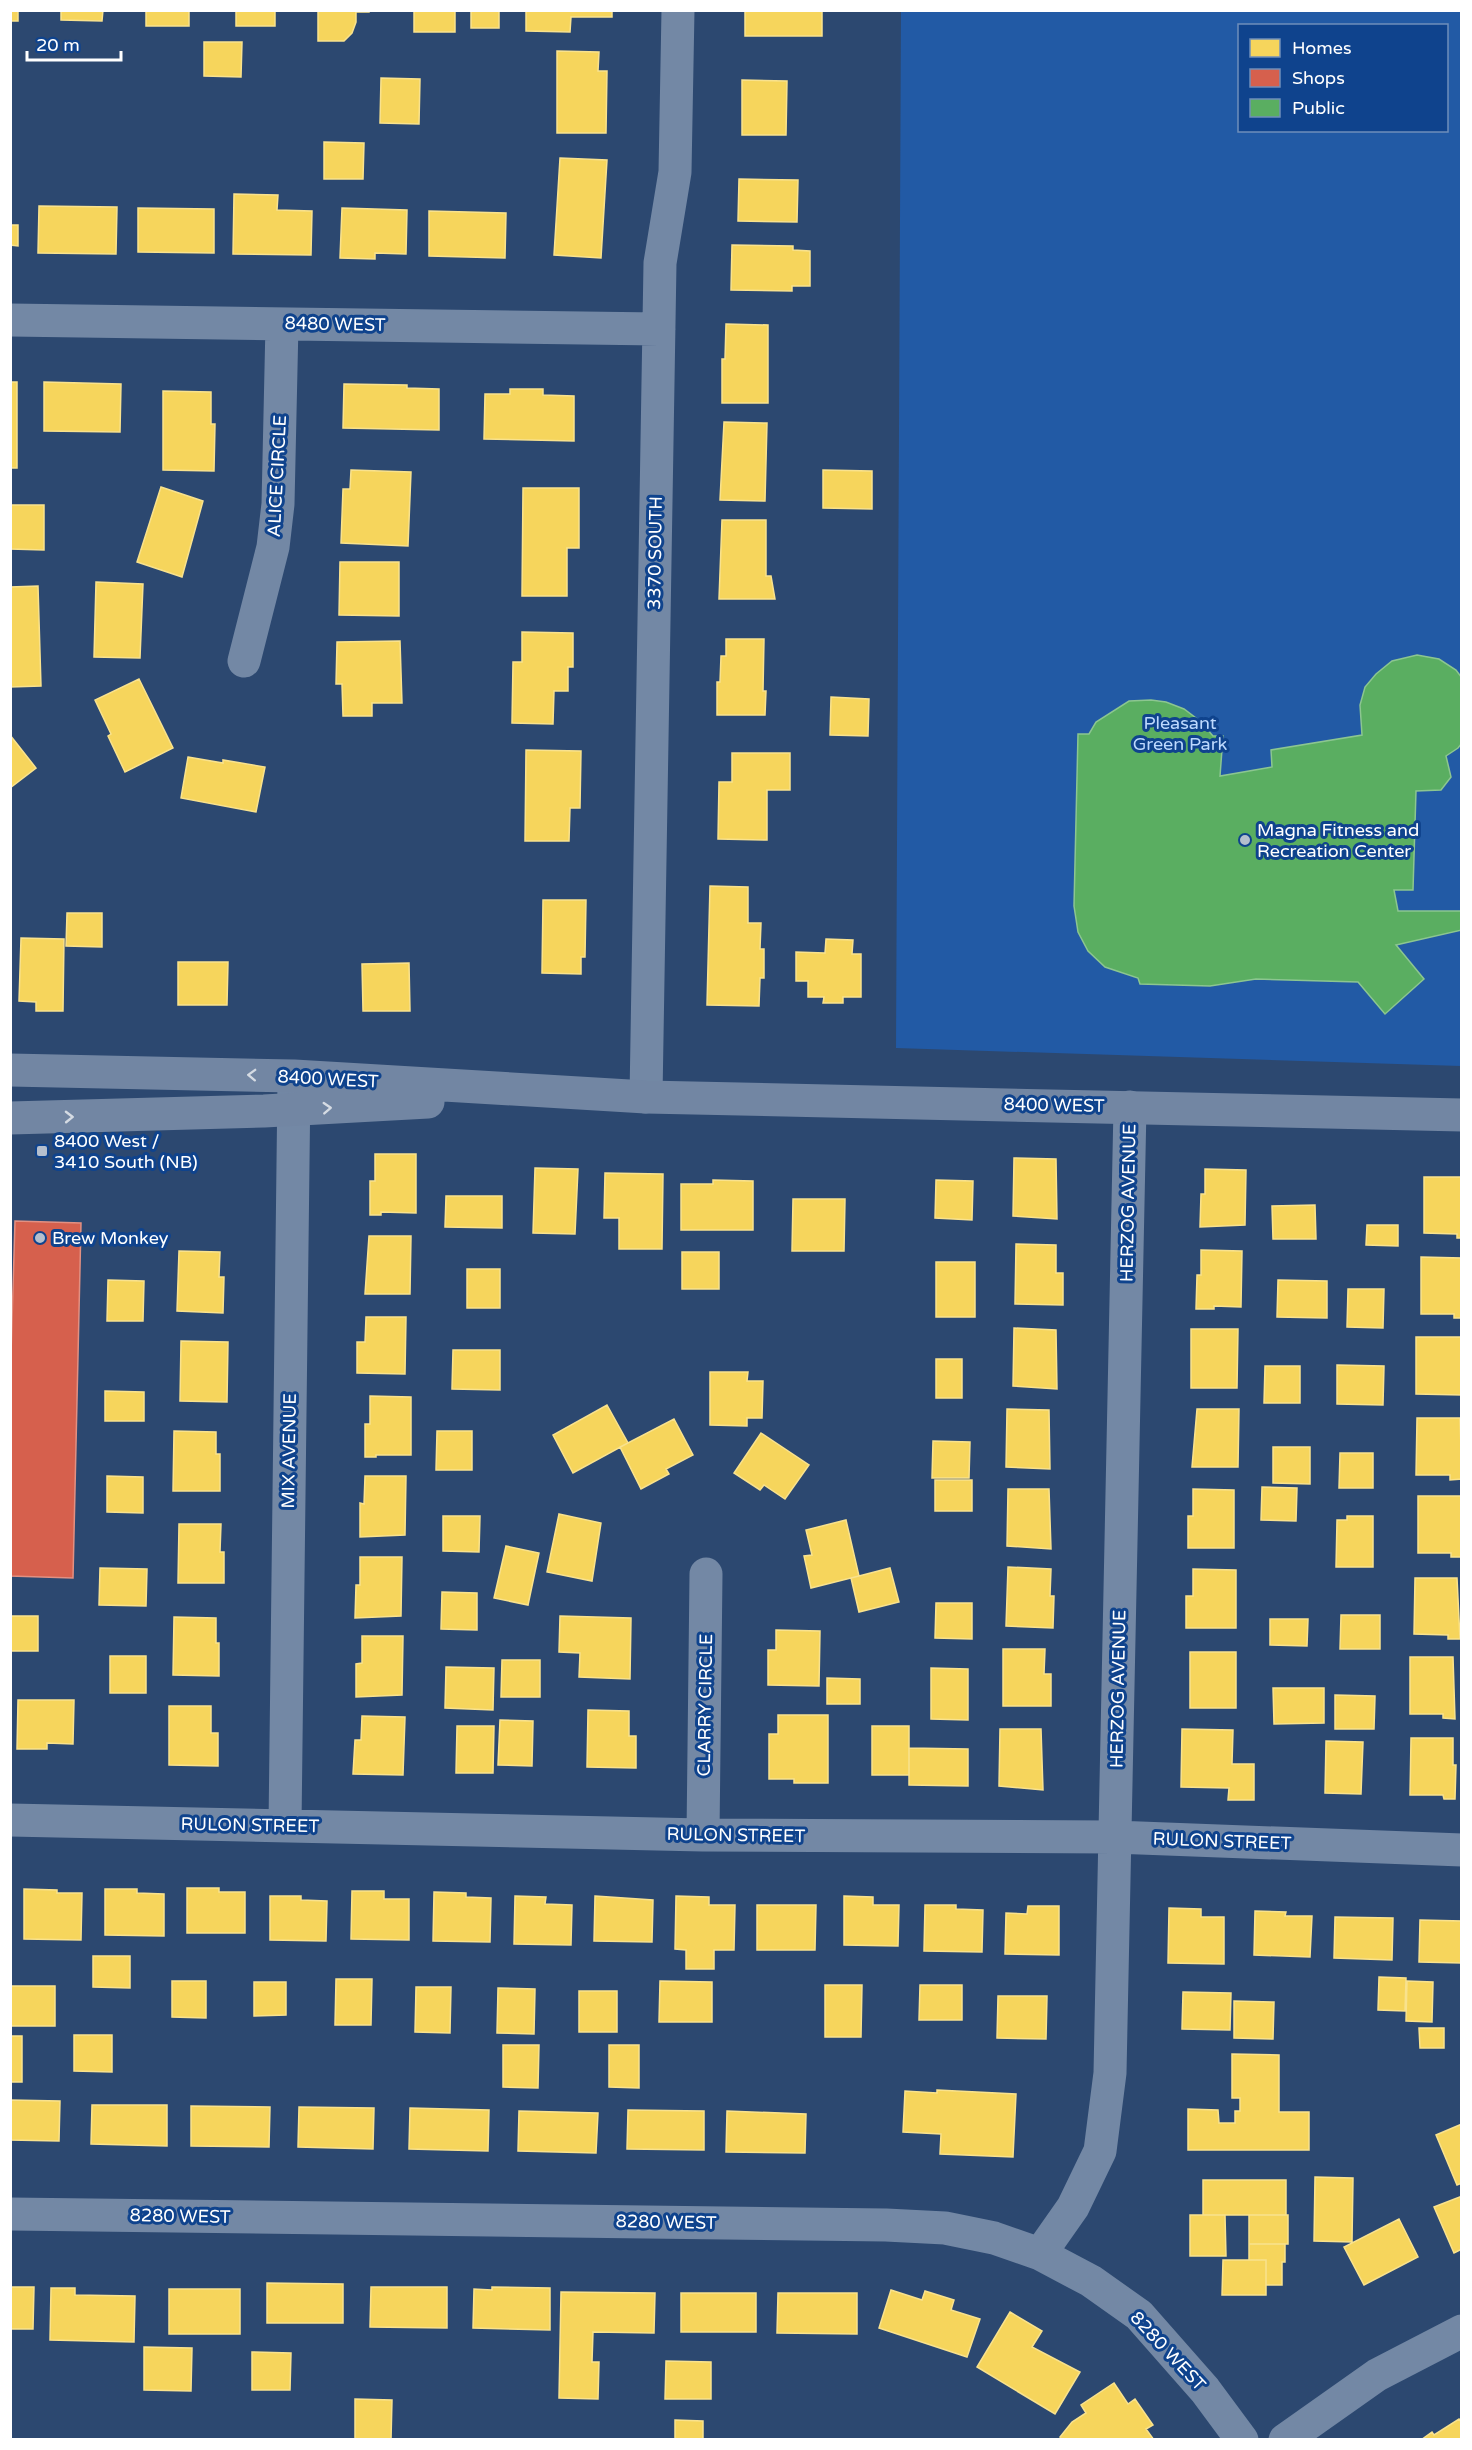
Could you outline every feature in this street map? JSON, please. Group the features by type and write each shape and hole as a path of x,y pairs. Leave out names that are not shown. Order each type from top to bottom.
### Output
{"main road":[{"name":"8400 WEST","path":"10,1070 294,1077 646,1096 1461,1114"},
{"name":"8400 WEST","path":"10,1118 646,1096"}],"street":[{"name":"3370 SOUTH","path":"646,1096 660,264 675,171 678,10"},
{"name":"8480 WEST","path":"10,320 659,329"},
{"name":"ALICE CIRCLE","path":"244,661 273,547 278,504 282,324"},
{"name":"MIX AVENUE","path":"285,1826 294,1077"},
{"name":"HERZOG AVENUE","path":"1040,2254 1073,2207 1100,2151 1110,2073 1130,1107"},
{"name":"CLARRY CIRCLE","path":"703,1835 706,1574"},
{"name":"RULON STREET","path":"10,1820 703,1835 1114,1838 1461,1850"},
{"name":"8280 WEST","path":"10,2214 886,2225 945,2229 994,2238 1040,2254 1090,2281 1139,2315 1205,2390 1242,2439"},
{"path":"1285,2439 1377,2375 1461,2331"}],"green space":[{"name":"Pleasant Green Park","path":"901,11 1461,11 1461,1066 896,1048"}],"building: Homes":[{"path":"10,10 18,10 18,21 10,21"},
{"path":"61,10 103,10 102,21 61,20"},
{"path":"146,10 189,10 189,26 146,26"},
{"path":"236,10 275,10 275,26 236,26"},
{"path":"318,10 369,10 369,12 356,12 356,22 352,33 344,41 318,41"},
{"path":"414,10 455,10 455,32 414,32"},
{"path":"471,10 499,10 499,28 471,28"},
{"path":"526,10 612,10 612,17 571,17 570,32 526,31"},
{"path":"745,10 822,10 822,36 745,36"},
{"path":"204,42 242,42 241,77 204,76"},
{"path":"557,51 599,52 598,71 607,71 606,133 557,133"},
{"path":"381,78 420,79 419,124 380,123"},
{"path":"742,80 787,81 786,135 742,135"},
{"path":"324,142 364,143 363,179 324,179"},
{"path":"560,158 607,160 601,258 554,255"},
{"path":"739,179 798,180 797,222 738,221"},
{"path":"234,194 278,195 277,210 312,211 311,255 233,254"},
{"path":"39,206 117,207 116,254 38,253"},
{"path":"138,208 214,209 214,253 138,252"},
{"path":"342,208 407,210 406,254 375,253 375,259 340,258"},
{"path":"429,211 506,213 505,258 429,256"},
{"path":"10,225 18,225 18,246 10,245"},
{"path":"732,245 793,246 793,250 810,251 810,286 792,286 792,291 731,290"},
{"path":"726,324 768,325 768,403 722,403 722,359 725,359"},
{"path":"10,382 17,382 17,468 10,468"},
{"path":"44,382 121,384 120,432 44,431"},
{"path":"344,384 407,385 407,388 439,389 439,430 343,428"},
{"path":"510,389 543,389 543,395 574,396 574,441 484,439 485,394 510,394"},
{"path":"163,391 211,392 211,424 215,424 214,471 163,470"},
{"path":"724,422 767,423 765,501 720,500"},
{"path":"351,470 411,472 408,546 341,543 343,489 350,489"},
{"path":"823,470 872,471 872,509 823,508"},
{"path":"161,487 203,501 182,577 137,562"},
{"path":"523,488 579,488 579,548 567,548 567,596 522,596"},
{"path":"10,505 44,505 44,550 10,549"},
{"path":"722,520 766,520 766,576 771,576 775,599 719,599"},
{"path":"340,562 399,562 399,616 339,615"},
{"path":"96,582 143,584 140,658 94,657"},
{"path":"38,586 41,686 10,687 10,587"},
{"path":"522,632 573,633 573,667 568,667 568,691 554,691 553,724 512,723 513,662 522,662"},
{"path":"726,639 764,639 765,715 717,715 717,682 720,682 721,656 726,656"},
{"path":"400,641 402,703 372,703 372,716 343,716 342,684 336,684 337,642"},
{"path":"139,679 173,748 125,772 108,736 111,734 95,700"},
{"path":"831,697 869,699 868,736 830,735"},
{"path":"10,735 36,768 10,788"},
{"path":"526,750 581,751 580,808 570,808 569,841 525,841"},
{"path":"732,753 790,753 790,790 767,790 767,840 718,839 719,782 732,782"},
{"path":"188,757 265,767 256,812 181,798"},
{"path":"710,886 748,887 748,923 761,923 760,949 764,949 764,978 760,978 759,1006 707,1005"},
{"path":"543,900 586,900 585,957 581,957 581,974 542,973"},
{"path":"67,913 102,913 102,947 66,946"},
{"path":"21,938 64,939 63,1011 36,1011 36,1002 19,1001"},
{"path":"826,939 853,940 852,954 861,954 861,997 843,997 843,1003 823,1003 824,997 808,997 808,981 796,981 796,952 825,953"},
{"path":"178,962 228,962 227,1005 178,1005"},
{"path":"409,963 410,1011 363,1011 362,964"},
{"path":"375,1154 416,1154 416,1213 381,1212 381,1215 370,1215 370,1181 375,1181"},
{"path":"1014,1158 1056,1159 1057,1219 1013,1216"},
{"path":"535,1168 578,1169 575,1234 533,1233"},
{"path":"1205,1169 1246,1170 1245,1225 1200,1227 1201,1194 1205,1194"},
{"path":"605,1173 663,1174 662,1249 619,1249 619,1218 604,1218"},
{"path":"1424,1177 1462,1177 1462,1238 1457,1238 1457,1234 1424,1233"},
{"path":"713,1180 753,1181 753,1230 681,1230 681,1184 713,1184"},
{"path":"936,1180 973,1181 972,1220 935,1218"},
{"path":"446,1196 502,1196 502,1228 445,1227"},
{"path":"793,1199 845,1199 844,1251 792,1251"},
{"path":"1315,1205 1316,1239 1273,1239 1272,1206"},
{"path":"1367,1225 1398,1225 1398,1246 1366,1245"},
{"path":"369,1236 411,1236 410,1294 365,1294"},
{"path":"1016,1244 1056,1245 1056,1273 1063,1273 1063,1305 1015,1304"},
{"path":"1201,1250 1242,1251 1241,1307 1214,1306 1214,1309 1196,1309 1197,1275 1201,1275"},
{"path":"179,1251 220,1252 219,1277 224,1277 223,1313 177,1311"},
{"path":"682,1252 719,1252 719,1289 682,1289"},
{"path":"1421,1257 1462,1258 1462,1318 1454,1318 1454,1314 1421,1314"},
{"path":"936,1262 975,1262 975,1317 936,1317"},
{"path":"467,1269 500,1269 500,1308 467,1308"},
{"path":"108,1280 144,1281 143,1321 107,1321"},
{"path":"1278,1280 1327,1281 1327,1318 1277,1317"},
{"path":"1348,1289 1384,1289 1383,1328 1347,1327"},
{"path":"366,1317 406,1317 405,1374 357,1373 357,1342 365,1342"},
{"path":"1014,1328 1056,1330 1057,1389 1013,1386"},
{"path":"1191,1329 1238,1329 1237,1388 1191,1388"},
{"path":"1416,1337 1462,1337 1462,1395 1416,1394"},
{"path":"181,1341 228,1342 227,1402 180,1401"},
{"path":"453,1350 500,1350 500,1390 452,1389"},
{"path":"936,1359 962,1359 962,1398 936,1398"},
{"path":"1337,1365 1384,1366 1383,1405 1337,1404"},
{"path":"1265,1366 1300,1366 1300,1403 1264,1403"},
{"path":"710,1372 748,1372 747,1381 763,1381 762,1418 747,1418 747,1426 710,1425"},
{"path":"105,1391 144,1392 144,1421 105,1421"},
{"path":"370,1396 411,1397 411,1455 365,1457 365,1424 370,1424"},
{"path":"607,1405 628,1443 573,1473 553,1435"},
{"path":"1007,1409 1049,1410 1050,1469 1006,1467"},
{"path":"1197,1409 1239,1409 1238,1467 1192,1467"},
{"path":"1417,1418 1460,1418 1462,1479 1450,1480 1450,1475 1416,1475"},
{"path":"674,1419 693,1455 666,1469 669,1474 641,1489 620,1447"},
{"path":"174,1431 216,1432 216,1454 220,1454 220,1491 173,1491"},
{"path":"437,1431 472,1431 472,1470 436,1470"},
{"path":"761,1433 809,1465 785,1499 764,1485 760,1490 734,1473"},
{"path":"933,1441 970,1442 969,1478 932,1478"},
{"path":"1273,1447 1310,1447 1310,1484 1273,1483"},
{"path":"1340,1453 1373,1453 1373,1488 1339,1488"},
{"path":"107,1476 143,1477 143,1513 107,1512"},
{"path":"365,1476 406,1476 405,1535 360,1537 360,1503 364,1504"},
{"path":"935,1480 972,1480 972,1511 935,1511"},
{"path":"1262,1487 1297,1488 1296,1521 1261,1520"},
{"path":"1008,1489 1049,1489 1051,1549 1007,1546"},
{"path":"1193,1489 1234,1490 1234,1548 1188,1548 1188,1516 1193,1516"},
{"path":"1418,1496 1461,1496 1462,1557 1451,1557 1451,1553 1418,1553"},
{"path":"559,1514 601,1523 592,1581 547,1572"},
{"path":"443,1516 480,1516 479,1552 443,1551"},
{"path":"1347,1516 1373,1516 1373,1567 1336,1567 1337,1520 1347,1520"},
{"path":"846,1520 859,1576 811,1588 804,1556 812,1555 806,1530"},
{"path":"179,1524 221,1524 220,1552 224,1552 224,1583 178,1583"},
{"path":"506,1546 539,1553 528,1605 494,1598"},
{"path":"360,1557 402,1557 401,1616 355,1618 356,1585 360,1585"},
{"path":"1008,1567 1051,1569 1050,1596 1054,1596 1053,1628 1006,1626"},
{"path":"100,1568 147,1569 146,1606 99,1605"},
{"path":"890,1568 899,1602 859,1612 851,1578"},
{"path":"1193,1569 1236,1570 1236,1628 1186,1628 1186,1596 1193,1596"},
{"path":"1415,1578 1457,1578 1460,1639 1448,1639 1448,1635 1414,1634"},
{"path":"442,1592 477,1593 477,1630 441,1629"},
{"path":"936,1603 972,1603 972,1639 935,1638"},
{"path":"1341,1615 1380,1615 1380,1649 1340,1649"},
{"path":"10,1616 38,1616 38,1651 10,1651"},
{"path":"560,1616 631,1618 630,1679 579,1677 580,1653 559,1652"},
{"path":"174,1617 216,1618 219,1676 173,1675"},
{"path":"1270,1619 1308,1619 1307,1646 1270,1645"},
{"path":"776,1630 820,1631 819,1686 768,1685 768,1650 776,1650"},
{"path":"362,1636 403,1636 402,1695 356,1697 356,1664 362,1663"},
{"path":"1003,1649 1045,1649 1044,1674 1051,1674 1051,1706 1003,1706"},
{"path":"1190,1652 1236,1652 1236,1708 1190,1708"},
{"path":"110,1656 146,1656 146,1693 110,1693"},
{"path":"1410,1657 1453,1657 1455,1719 1443,1718 1443,1714 1410,1714"},
{"path":"502,1660 540,1660 540,1697 501,1697"},
{"path":"446,1667 494,1668 493,1710 445,1708"},
{"path":"931,1668 968,1669 968,1720 931,1719"},
{"path":"827,1678 860,1679 860,1704 827,1704"},
{"path":"1273,1688 1324,1688 1324,1723 1274,1724"},
{"path":"1335,1695 1375,1696 1374,1729 1335,1729"},
{"path":"18,1700 74,1700 73,1744 47,1743 47,1749 17,1749"},
{"path":"169,1706 211,1706 211,1733 218,1733 218,1766 169,1765"},
{"path":"588,1710 629,1711 629,1736 636,1736 636,1768 587,1767"},
{"path":"778,1715 828,1715 828,1783 794,1783 794,1779 769,1779 769,1734 778,1734"},
{"path":"362,1716 405,1717 403,1775 353,1774 355,1740 361,1740"},
{"path":"500,1720 533,1721 532,1766 498,1765"},
{"path":"457,1726 494,1726 493,1773 456,1773"},
{"path":"872,1726 909,1726 909,1775 872,1775"},
{"path":"1000,1729 1041,1729 1043,1790 999,1786"},
{"path":"1182,1729 1233,1730 1232,1764 1254,1764 1254,1800 1228,1800 1229,1788 1181,1787"},
{"path":"1411,1738 1453,1738 1453,1765 1456,1765 1455,1799 1444,1799 1443,1795 1410,1795"},
{"path":"1326,1741 1363,1742 1361,1794 1325,1793"},
{"path":"909,1748 968,1749 968,1786 909,1785"},
{"path":"187,1888 219,1888 219,1892 245,1892 245,1933 187,1933"},
{"path":"24,1889 82,1893 81,1940 24,1939"},
{"path":"105,1889 137,1889 137,1893 164,1894 164,1936 105,1935"},
{"path":"352,1891 384,1891 384,1899 409,1899 409,1940 351,1939"},
{"path":"434,1892 466,1893 466,1897 491,1898 490,1942 433,1941"},
{"path":"270,1896 301,1896 301,1900 327,1901 326,1941 270,1940"},
{"path":"515,1896 546,1897 545,1904 572,1905 571,1945 514,1944"},
{"path":"595,1896 653,1900 652,1942 594,1941"},
{"path":"676,1896 709,1897 709,1905 735,1905 734,1950 714,1950 714,1969 686,1969 686,1950 675,1949"},
{"path":"844,1896 873,1897 873,1905 899,1905 898,1946 844,1945"},
{"path":"757,1905 816,1905 815,1950 757,1950"},
{"path":"925,1905 956,1905 956,1909 983,1910 982,1952 924,1951"},
{"path":"1028,1906 1059,1906 1059,1955 1005,1954 1006,1913 1027,1914"},
{"path":"1169,1908 1201,1909 1201,1917 1224,1917 1224,1964 1168,1963"},
{"path":"1255,1911 1286,1912 1285,1916 1312,1916 1310,1957 1254,1955"},
{"path":"1335,1917 1393,1918 1392,1960 1334,1958"},
{"path":"1420,1920 1462,1921 1462,1963 1419,1962"},
{"path":"93,1956 130,1956 130,1988 93,1987"},
{"path":"1379,1977 1406,1978 1405,2011 1378,2010"},
{"path":"336,1979 372,1979 371,2025 335,2025"},
{"path":"172,1981 206,1981 206,2018 172,2017"},
{"path":"660,1981 712,1982 712,2022 659,2022"},
{"path":"1407,1981 1433,1982 1432,2022 1406,2021"},
{"path":"254,1982 286,1982 286,2015 254,2016"},
{"path":"825,1985 862,1985 861,2037 825,2037"},
{"path":"920,1985 962,1985 962,2020 919,2020"},
{"path":"10,1986 55,1986 55,2026 10,2026"},
{"path":"416,1987 451,1987 450,2033 415,2032"},
{"path":"498,1988 535,1989 534,2034 497,2033"},
{"path":"579,1991 617,1991 617,2032 579,2032"},
{"path":"1183,1992 1231,1993 1230,2030 1182,2029"},
{"path":"998,1996 1047,1996 1046,2039 997,2038"},
{"path":"1234,2001 1274,2002 1273,2039 1234,2038"},
{"path":"1419,2028 1444,2028 1444,2048 1420,2048"},
{"path":"74,2035 112,2035 112,2072 74,2071"},
{"path":"10,2036 22,2036 22,2082 10,2082"},
{"path":"503,2045 539,2045 538,2088 503,2087"},
{"path":"609,2045 639,2045 639,2088 609,2087"},
{"path":"1232,2054 1279,2055 1279,2112 1309,2112 1309,2150 1188,2150 1188,2109 1218,2110 1219,2123 1235,2123 1235,2111 1240,2111 1240,2098 1232,2098"},
{"path":"937,2090 1016,2094 1013,2157 940,2154 941,2134 903,2132 905,2091 937,2093"},
{"path":"10,2100 60,2101 59,2141 10,2140"},
{"path":"92,2105 167,2105 167,2146 91,2144"},
{"path":"191,2106 270,2107 269,2147 191,2146"},
{"path":"299,2107 374,2108 373,2149 298,2147"},
{"path":"410,2108 489,2110 488,2151 409,2149"},
{"path":"628,2110 704,2111 704,2150 627,2149"},
{"path":"519,2111 598,2113 596,2153 518,2151"},
{"path":"727,2111 806,2114 805,2153 726,2152"},
{"path":"1462,2124 1462,2183 1457,2185 1436,2135"},
{"path":"1315,2177 1353,2178 1352,2242 1314,2241"},
{"path":"1203,2180 1286,2180 1286,2215 1203,2215"},
{"path":"1462,2196 1462,2249 1454,2253 1434,2207"},
{"path":"1190,2215 1225,2215 1226,2256 1190,2256"},
{"path":"1249,2215 1288,2215 1288,2244 1249,2244"},
{"path":"1399,2219 1418,2257 1364,2285 1344,2247"},
{"path":"1249,2244 1285,2244 1282,2285 1266,2285 1266,2260 1249,2260"},
{"path":"1223,2260 1266,2260 1266,2295 1222,2295"},
{"path":"267,2283 343,2284 343,2323 267,2323"},
{"path":"10,2287 34,2287 33,2329 10,2329"},
{"path":"371,2287 447,2287 447,2328 370,2327"},
{"path":"492,2287 550,2288 550,2330 473,2328 474,2289 492,2290"},
{"path":"51,2288 75,2288 75,2295 135,2296 134,2342 50,2340"},
{"path":"169,2289 240,2289 240,2334 169,2334"},
{"path":"891,2290 922,2300 925,2291 954,2300 951,2310 980,2319 967,2357 879,2328"},
{"path":"561,2292 655,2293 654,2333 593,2332 592,2362 599,2362 598,2399 559,2398"},
{"path":"681,2293 756,2293 756,2332 681,2332"},
{"path":"778,2293 857,2293 857,2334 777,2333"},
{"path":"1010,2312 1042,2331 1032,2347 1080,2372 1055,2414 977,2367"},
{"path":"144,2347 192,2348 191,2391 144,2390"},
{"path":"252,2352 291,2353 290,2390 252,2390"},
{"path":"666,2361 711,2362 711,2399 665,2399"},
{"path":"1114,2383 1128,2404 1135,2399 1153,2425 1146,2429 1154,2440 1062,2440 1060,2437 1072,2422 1086,2413 1081,2405"},
{"path":"355,2399 392,2400 391,2440 355,2440"},
{"path":"1459,2419 1462,2423 1462,2440 1421,2440 1432,2432 1434,2435"},
{"path":"675,2420 703,2421 703,2440 675,2440"}],"building: Shops":[{"path":"15,1221 81,1223 73,1578 10,1576 10,1388"}],"building: Public":[{"name":"Magna Fitness and Recreation Center","path":"1417,655 1439,659 1456,670 1462,678 1462,743 1446,756 1451,777 1441,790 1416,791 1413,890 1394,890 1398,911 1462,911 1462,930 1396,945 1424,979 1385,1014 1358,982 1256,979 1210,986 1140,984 1138,978 1105,967 1088,951 1078,932 1074,906 1078,734 1089,734 1096,722 1129,701 1166,702 1184,709 1200,721 1213,736 1223,736 1220,776 1272,767 1271,750 1362,735 1360,705 1365,687 1392,661"}],"place":[{"name":"Magna Fitness and Recreation Center","path":"1245,840"},
{"name":"8400 West / 3410 South (NB)","path":"42,1151"},
{"name":"Brew Monkey","path":"40,1238"}]}
